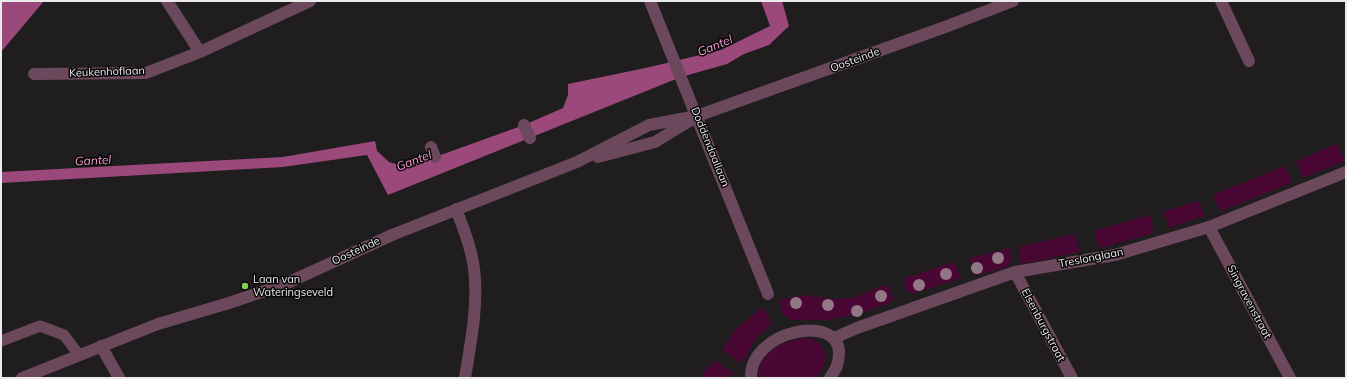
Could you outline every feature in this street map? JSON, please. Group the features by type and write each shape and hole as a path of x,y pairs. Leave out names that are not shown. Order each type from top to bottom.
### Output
{"street":[{"path":"167,1 200,52"},
{"name":"Keukenhoflaan","path":"34,74 146,72 200,52 310,1"},
{"name":"Doddendaallaan","path":"650,1 768,294"},
{"name":"Oosteinde","path":"22,378 158,324 229,303 285,284 392,235 577,162 649,125 697,116 945,28 1013,1"},
{"path":"1221,1 1249,60"},
{"name":"Oosteinde","path":"577,162 655,142 697,116"},
{"path":"524,125 530,138"},
{"name":"Treslonglaan","path":"834,338 871,323 1015,272 1116,255 1209,226 1346,172"},
{"path":"456,209 469,244 475,280 474,317 464,378"},
{"name":"Singravenstraat","path":"1209,226 1290,378"},
{"name":"Elsenburgstraat","path":"1015,272 1072,378"},
{"path":"751,378 751,370 757,356 772,342 786,334 808,330 824,332 834,338 839,348 839,361 836,375"},
{"path":"101,346 119,378"}],"lane":[{"path":"1,341 40,326 64,335 79,355"}],"shaded area":[{"path":"1,1 44,1 1,52"},
{"path":"761,1 782,1 789,26 769,45 744,54 727,64 681,77 388,195 367,155 283,167 1,183 1,172 283,157 375,141 377,151 389,162 400,165 413,165 524,125 563,108 568,95 568,84 721,50 770,26"},
{"path":"1337,144 1345,161 1303,178 1296,161"},
{"path":"1285,166 1292,183 1220,211 1214,199 1215,194"},
{"path":"1197,201 1200,204 1204,216 1169,228 1163,212"},
{"path":"1150,215 1154,233 1101,248 1096,242 1096,230"},
{"path":"1074,234 1080,252 1021,264 1019,257 1020,247"},
{"path":"1009,248 1012,261 1006,267 974,276 970,258"},
{"path":"954,262 961,278 913,294 907,292 904,283 905,278"},
{"path":"884,285 890,288 894,301 856,315 826,320 791,320 783,314 779,300 803,295 832,299 854,298"},
{"path":"762,307 769,317 771,324 755,340 744,360 740,362 722,350 735,330"},
{"path":"810,338 821,344 825,354 824,366 815,378 759,378 759,369 766,355 787,342"},
{"path":"715,361 734,373 728,378 702,378 703,373"}],"place":[{"name":"Laan van Wateringseveld","path":"245,286"}],"water label":[{"name":"Gantel","path":"715,46"},
{"name":"Gantel","path":"93,161"},
{"name":"Gantel","path":"414,161"}]}
